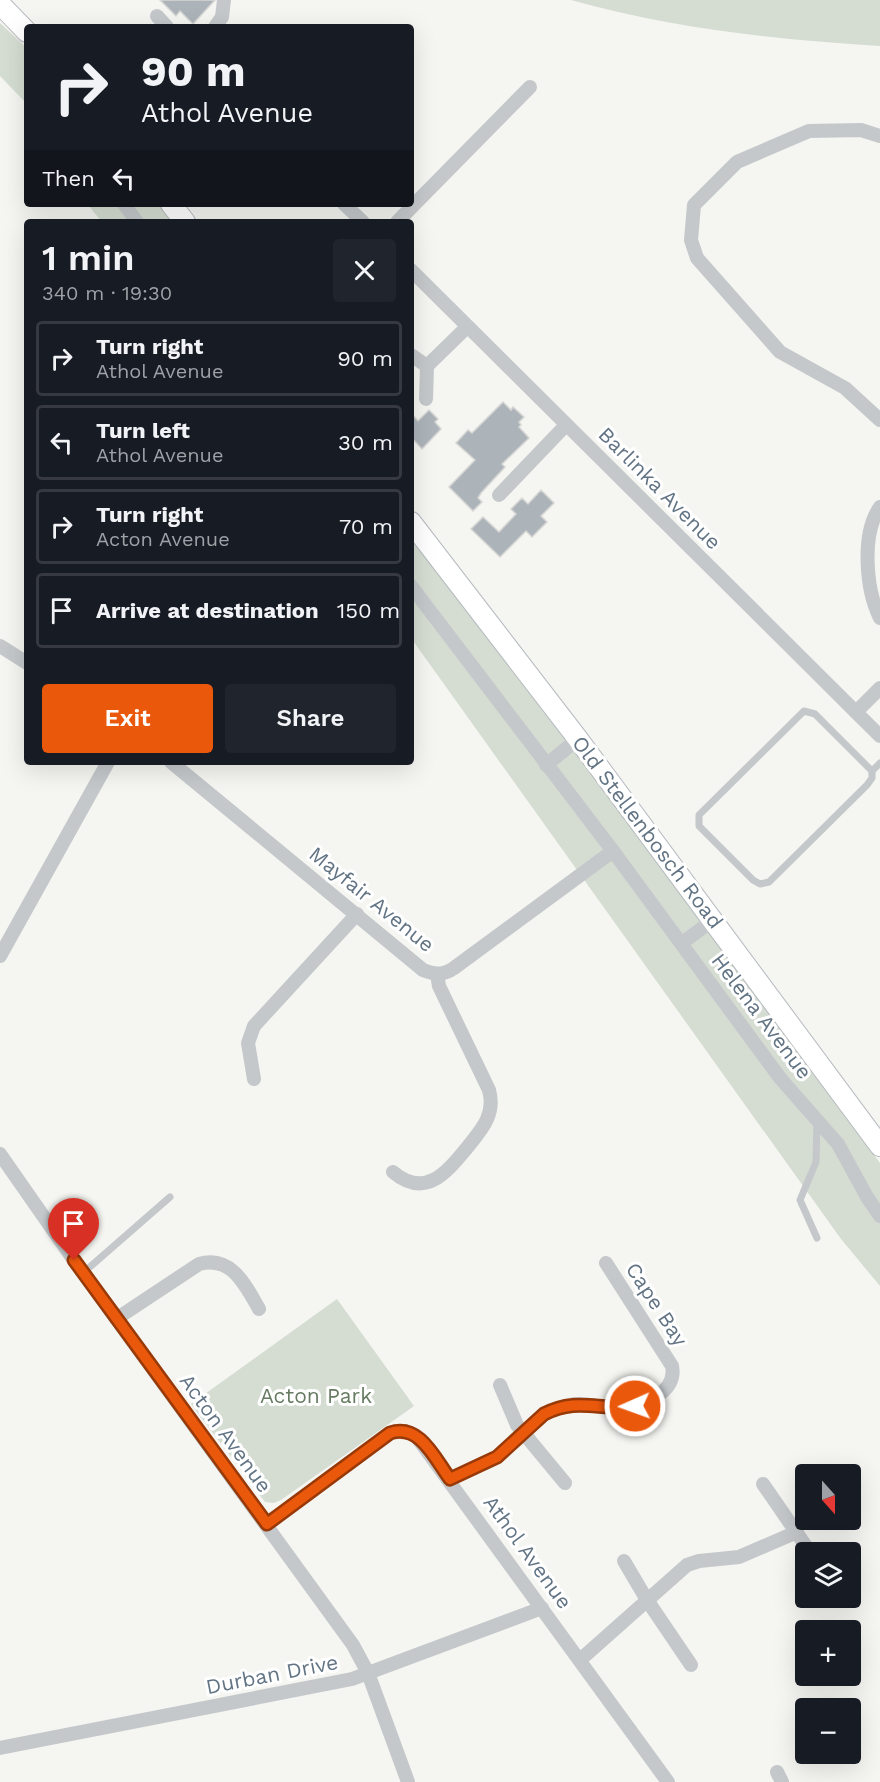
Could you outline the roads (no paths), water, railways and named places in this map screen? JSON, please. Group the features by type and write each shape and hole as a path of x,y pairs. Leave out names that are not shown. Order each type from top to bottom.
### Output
{"street":[{"path":"217,24 222,17 224,0"},
{"path":"0,4 24,29"},
{"path":"156,16 164,24"},
{"path":"414,205 530,87"},
{"path":"880,136 861,130 809,131 737,162 694,206 691,240 697,258 776,349 845,388 880,420"},
{"path":"173,207 183,219"},
{"path":"348,207 360,219"},
{"path":"400,219 412,207"},
{"name":"Barlinka Avenue","path":"414,273 880,736"},
{"path":"426,399 427,366 468,327"},
{"path":"414,357 427,366"},
{"path":"499,495 566,425"},
{"path":"880,507 872,520 869,534 870,585 880,618"},
{"name":"Old Stellenbosch Road","path":"414,526 578,739 880,1146"},
{"name":"Helena Avenue","path":"414,590 682,943 780,1078 838,1144 867,1197 880,1215"},
{"path":"0,646 24,661"},
{"path":"856,712 880,688"},
{"path":"546,765 578,739"},
{"path":"0,956 106,765"},
{"name":"Mayfair Avenue","path":"175,765 423,970 437,974 454,968 613,851"},
{"path":"254,1078 248,1043 254,1026 357,914"},
{"path":"682,943 713,920"},
{"path":"393,1173 403,1180 415,1183 436,1180 449,1169 483,1129 489,1116 491,1103 489,1090 439,986 437,974"},
{"name":"Acton Avenue","path":"0,1154 116,1319 353,1645 368,1673 408,1782"},
{"path":"116,1319 199,1264 211,1261 220,1263 238,1276 259,1309"},
{"name":"Cape Bay","path":"450,1479 497,1457 544,1414 561,1407 586,1404 617,1408 635,1406 666,1390 672,1382 672,1366 606,1263"},
{"path":"500,1385 512,1417 565,1483"},
{"name":"Athol Avenue","path":"267,1524 390,1433 405,1431 417,1436 668,1782"},
{"path":"763,1484 804,1542"},
{"path":"580,1660 683,1568 693,1563 739,1557 797,1532"},
{"path":"624,1561 691,1665"},
{"name":"Durban Drive","path":"0,1748 333,1683 368,1673 542,1608"}],"lane":[{"path":"872,771 815,714 804,711 699,815 699,826 753,880 760,884 769,882 867,785 872,778 872,771 880,763"},
{"path":"817,1122 816,1162 800,1200 817,1238"},
{"path":"83,1273 170,1197"}],"park label":[{"name":"Acton Park","path":"316,1395"}]}
